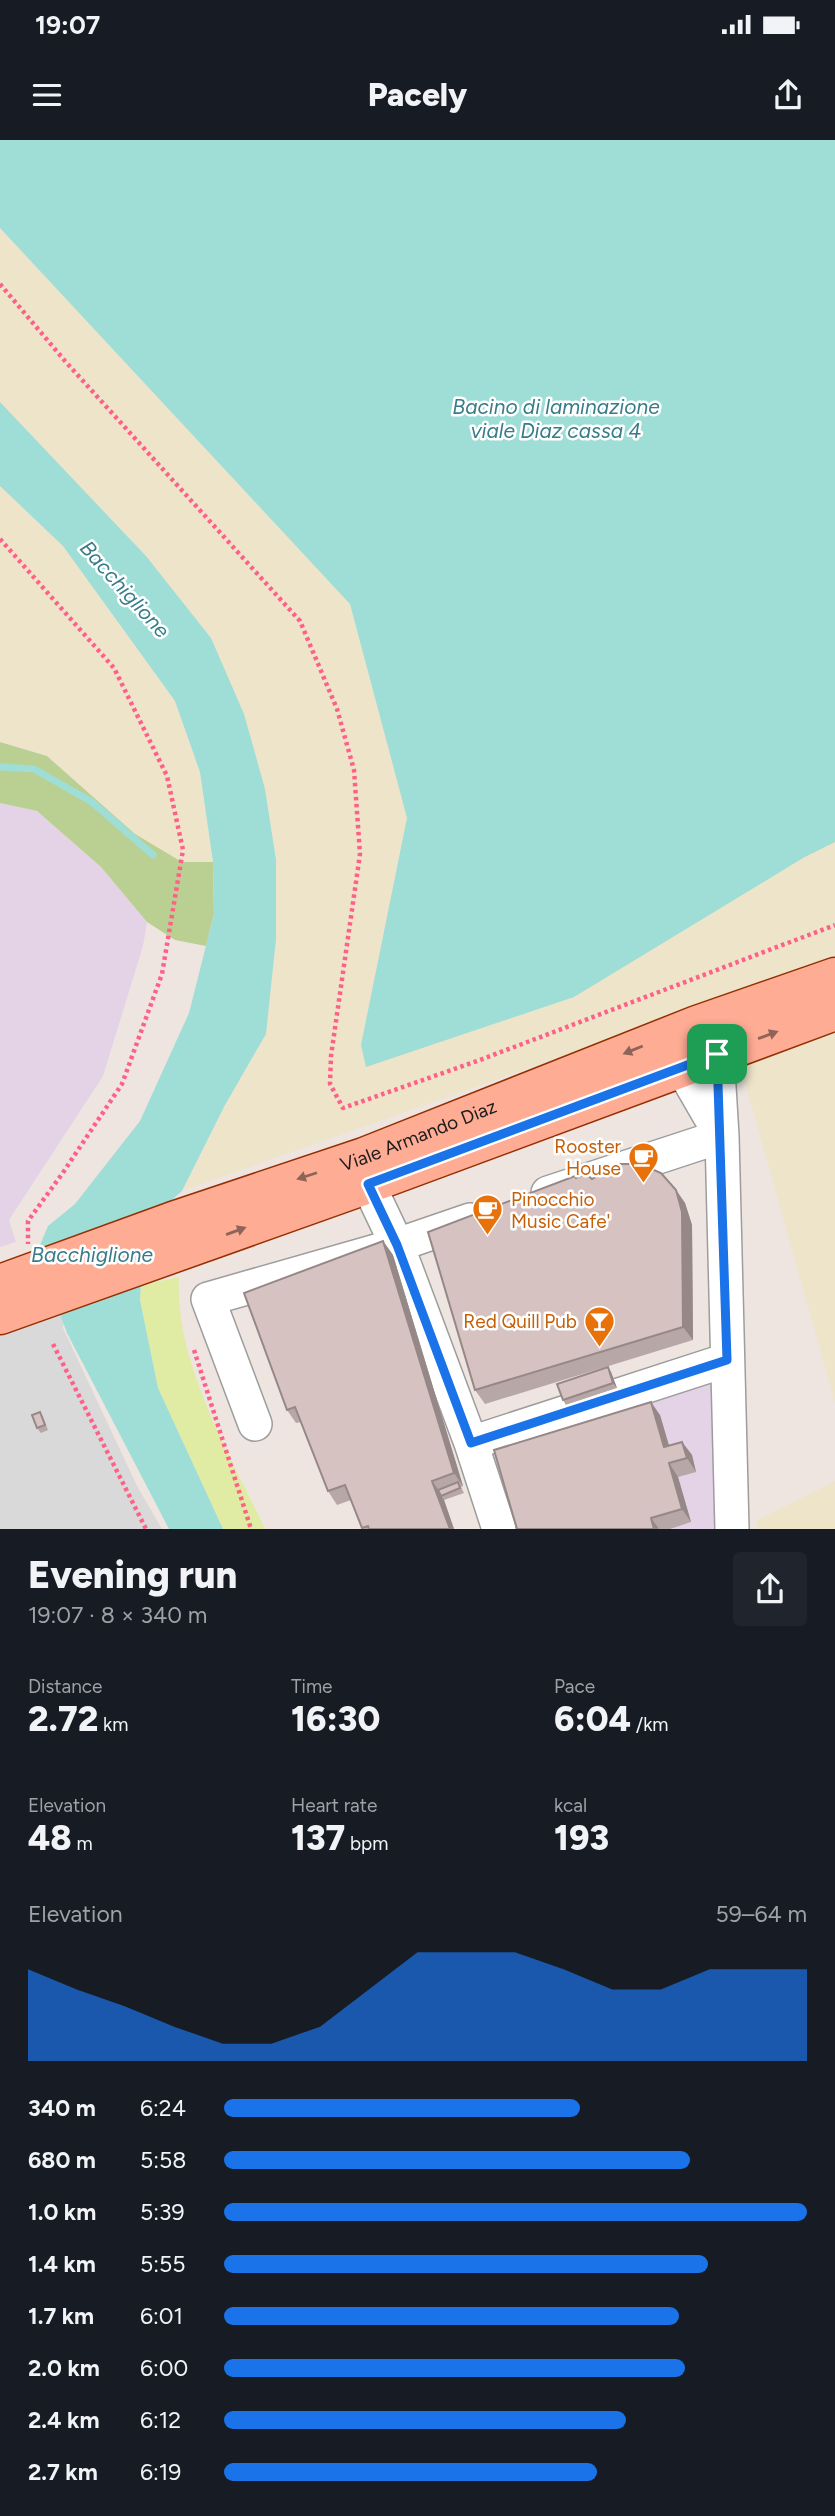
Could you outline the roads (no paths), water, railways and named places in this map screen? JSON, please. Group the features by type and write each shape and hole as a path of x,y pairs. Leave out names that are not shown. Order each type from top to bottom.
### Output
{"main road":[{"name":"Viale Armando Diaz","path":"172,1237 364,1157 697,1025 835,977"},
{"name":"Viale Armando Diaz","path":"0,1284 368,1184 835,1011"},
{"name":"Viale Armando Diaz","path":"0,1315 39,1273"}],"street":[{"path":"717,1054 722,1136 732,1529"},
{"path":"682,1068 722,1136"},
{"path":"255,1424 208,1299 397,1245 722,1136"},
{"path":"368,1184 397,1245 471,1443 499,1529"},
{"path":"471,1443 727,1360"}],"water":[{"name":"Bacino di laminazione viale Diaz cassa 4","path":"0,140 835,140 835,842 803,858 574,997 366,1067 361,1045 407,818 350,604 0,228"},
{"name":"Bacchiglione","path":"0,402 146,556 211,638 244,714 265,789 276,860 276,939 266,1034 225,1105 182,1191 144,1224 140,1300 158,1388 223,1529 169,1529 67,1333 37,1252 48,1226 75,1204 140,1121 189,1013 214,914 213,862 200,772 175,701 63,546 0,486"}],"waterway":[{"path":"0,767 34,769 92,802 153,855"}],"place":[{"name":"Rooster House","path":"644,1184"},
{"name":"Pinocchio Music Cafe'","path":"488,1237"},
{"name":"Red Quill Pub","path":"600,1348"}]}
